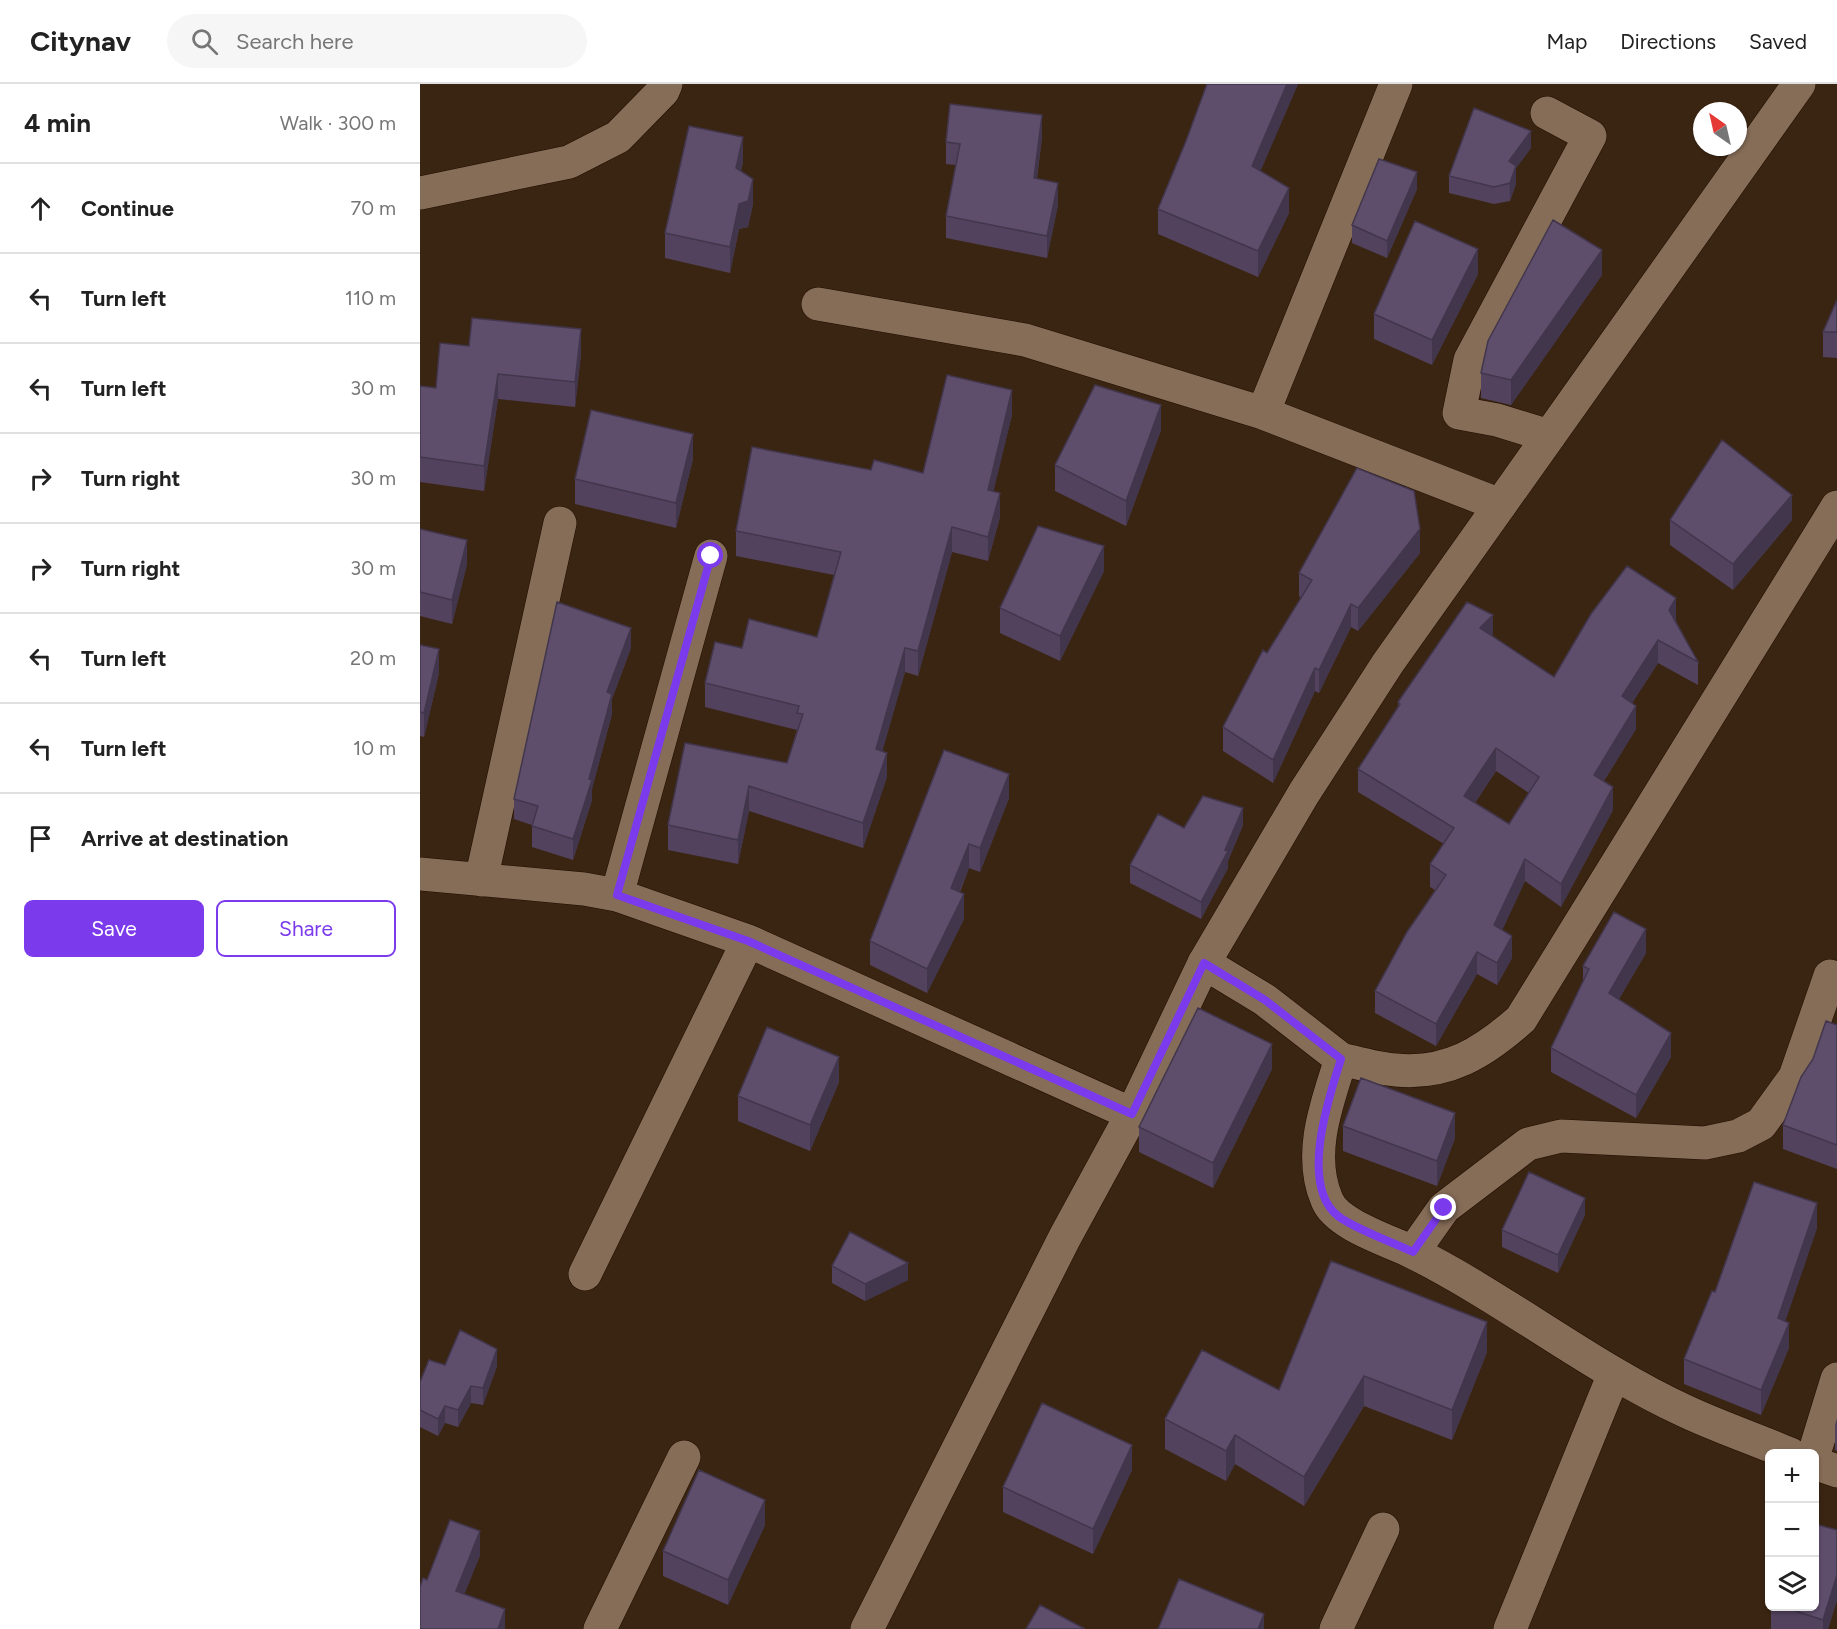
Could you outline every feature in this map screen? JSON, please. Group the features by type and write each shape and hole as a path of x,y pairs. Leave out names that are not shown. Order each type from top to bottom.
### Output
{"street":[{"path":"420,194 569,162 618,137 663,91 666,84"},
{"path":"1263,413 1396,84"},
{"path":"867,1629 1065,1237 1132,1114 1204,963 1304,793 1388,663 1799,84"},
{"path":"1547,113 1590,136 1470,360 1459,413 1497,420 1549,436"},
{"path":"818,304 1025,340 1263,413 1500,505"},
{"path":"1204,963 1265,1000 1341,1059 1396,1071 1425,1069 1463,1062 1494,1043 1521,1019 1837,507"},
{"path":"481,880 560,523"},
{"path":"617,895 711,556"},
{"path":"420,874 617,895 748,941 1132,1114"},
{"path":"585,1274 748,941"},
{"path":"1413,1252 1444,1208 1528,1144 1561,1136 1705,1143 1738,1136 1761,1124 1795,1077 1830,976"},
{"path":"1341,1059 1318,1147 1327,1202 1338,1216 1413,1252 1501,1303 1614,1374 1685,1411 1778,1449"},
{"path":"1510,1629 1614,1374"},
{"path":"1816,1449 1837,1379"},
{"path":"600,1629 684,1458"},
{"path":"1819,1464 1837,1471"},
{"path":"1336,1629 1383,1529"}],"building":[{"path":"1207,84 1287,84 1252,166 1289,188 1258,251 1158,209"},
{"path":"950,104 1042,115 1034,178 1058,183 1047,236 946,216 960,144 946,142"},
{"path":"1474,108 1531,131 1509,161 1516,166 1510,183 1494,187 1449,176"},
{"path":"689,126 743,137 736,168 753,179 748,201 739,204 730,247 665,233"},
{"path":"1379,159 1417,172 1387,241 1352,225"},
{"path":"1553,220 1602,250 1511,380 1481,373 1488,341"},
{"path":"1415,221 1478,249 1432,340 1374,314"},
{"path":"1837,300 1837,332 1823,332"},
{"path":"472,318 581,329 575,382 498,374 484,466 420,457 420,386 436,388 440,343 469,346"},
{"path":"947,375 1012,390 988,490 1000,493 988,537 952,527 918,651 905,648 876,749 887,753 863,823 749,786 738,840 668,825 685,743 787,763 803,714 797,713 799,706 705,683 715,642 742,648 749,619 817,637 841,552 736,531 752,447 871,470 874,460 923,473"},
{"path":"1095,385 1161,405 1126,501 1055,465"},
{"path":"591,410 693,434 676,503 575,479"},
{"path":"1722,440 1792,495 1733,564 1670,520"},
{"path":"1357,468 1414,491 1420,529 1358,608 1351,604 1319,670 1315,668 1273,760 1223,727 1263,650 1267,653 1312,580 1299,573"},
{"path":"1038,526 1104,546 1060,636 1000,608"},
{"path":"420,529 467,540 452,600 420,592"},
{"path":"1627,566 1676,598 1669,610 1698,662 1658,640 1622,696 1636,706 1594,775 1613,787 1561,884 1525,859 1494,925 1512,936 1497,963 1477,952 1436,1024 1375,991 1407,932 1446,875 1430,864 1454,828 1358,769 1400,704 1398,702 1467,602 1493,615 1480,628 1554,677 1591,614","holes":["1496,748 1539,777 1509,824 1464,796"]},
{"path":"557,602 631,628 607,692 612,694 589,779 592,780 573,839 532,826 538,806 514,799"},
{"path":"420,645 439,649 424,713 420,712"},
{"path":"944,750 1009,774 980,848 969,844 951,888 964,894 927,969 870,941"},
{"path":"1203,796 1243,808 1225,850 1228,851 1201,902 1130,865 1158,814 1184,828"},
{"path":"1614,912 1646,929 1609,993 1671,1033 1636,1095 1551,1048 1589,969 1583,966"},
{"path":"1198,1008 1272,1044 1213,1163 1139,1127"},
{"path":"1826,1021 1837,1025 1837,1145 1783,1125 1801,1077 1813,1059"},
{"path":"767,1027 839,1057 810,1125 738,1096"},
{"path":"1361,1078 1455,1113 1437,1161 1343,1126"},
{"path":"1529,1172 1585,1198 1558,1255 1502,1230"},
{"path":"1754,1182 1817,1203 1778,1318 1789,1323 1761,1390 1684,1359 1712,1291 1715,1292"},
{"path":"850,1232 908,1263 865,1284 832,1266"},
{"path":"1331,1261 1487,1322 1452,1410 1364,1376 1304,1477 1235,1435 1226,1451 1165,1419 1202,1350 1279,1390"},
{"path":"460,1330 497,1349 483,1388 471,1386 458,1410 445,1406 438,1419 420,1410 420,1382 429,1360 445,1365"},
{"path":"1042,1403 1132,1445 1093,1529 1003,1487"},
{"path":"699,1470 765,1500 728,1580 663,1551"},
{"path":"450,1520 480,1531 456,1591 505,1609 498,1629 420,1629 420,1587 423,1578 427,1580"},
{"path":"1819,1525 1837,1530 1837,1575 1823,1620 1795,1611 1819,1611"},
{"path":"1179,1579 1264,1614 1258,1629 1158,1629"},
{"path":"1040,1605 1085,1629 1026,1629"}],"route":[{"path":"711,556 617,895 748,941 1132,1114 1204,963 1265,1000 1341,1059 1329,1096 1318,1147 1322,1184 1327,1202 1338,1216 1413,1252 1444,1208"}]}
